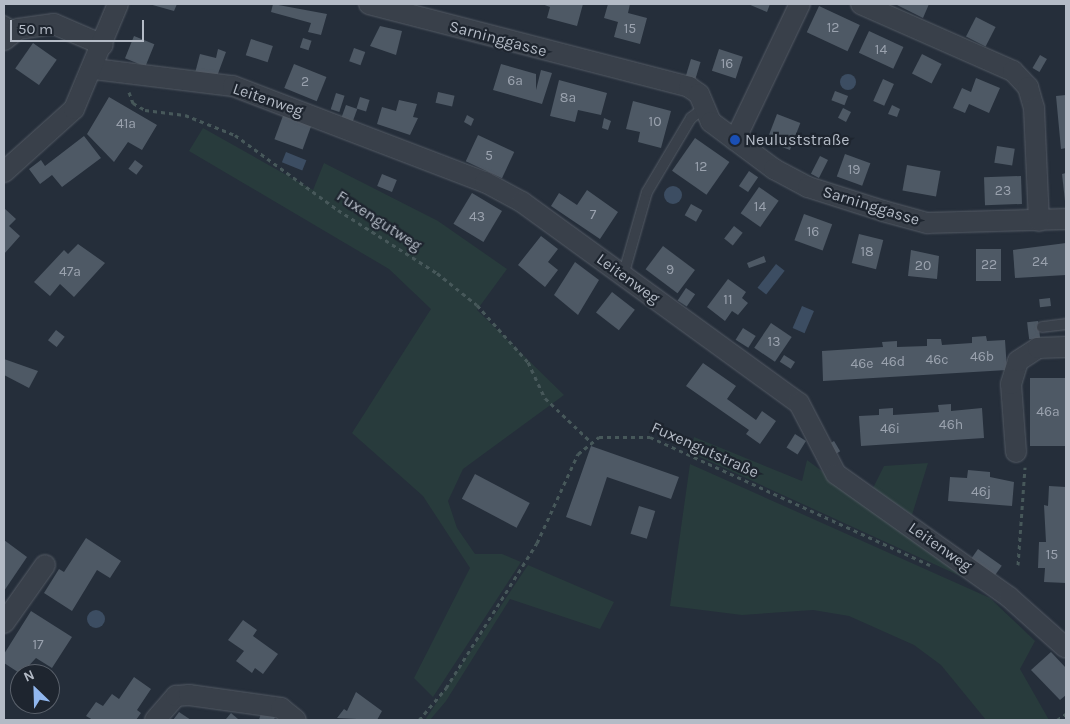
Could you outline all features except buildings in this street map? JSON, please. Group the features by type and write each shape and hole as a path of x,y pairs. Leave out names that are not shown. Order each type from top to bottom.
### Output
{"street":[{"path":"4,172 74,109 94,69 118,4"},
{"name":"Sarninggasse","path":"369,4 689,87 705,107 711,122 735,140 808,187 883,211 927,222 1066,219"},
{"path":"735,140 800,4"},
{"path":"860,4 1013,71 1028,87 1034,108 1039,221"},
{"path":"9,30 54,24 104,45"},
{"name":"Leitenweg","path":"94,69 233,86 485,182 522,202 800,403 836,474 1009,596 1066,648"},
{"path":"1016,452 1011,384 1018,361 1038,348 1066,347"},
{"path":"4,623 46,565"},
{"path":"155,720 176,696 188,695 280,708 296,720"}],"lane":[{"path":"623,276 647,192 691,118 705,107"},
{"path":"1042,327 1066,324"}],"path":[{"name":"Fuxengutweg","path":"124,74 133,103 145,110 184,115 235,135 437,273 477,305 528,362 546,398 590,441"},
{"name":"Fuxengutstraße","path":"590,441 618,433 650,437 932,567"},
{"path":"419,720 446,688 537,543 578,454 590,441"},
{"path":"1016,452 1026,472 1018,566"},
{"path":"1057,720 1066,714"}],"shaded area":[{"path":"203,128 313,190 324,163 438,221 507,269 477,310 564,395 463,469 448,501 457,528 475,554 502,554 521,562 433,697 414,678 470,568 423,496 352,433 431,309 389,269 189,151"},
{"path":"694,437 802,481 807,460 971,581 691,453"},
{"path":"928,463 912,515 873,488 884,466"},
{"path":"690,464 990,598 1035,641 1020,669 1049,720 986,720 941,665 914,645 849,616 813,610 742,615 670,606"},
{"path":"528,565 614,602 600,629 510,599 446,701 430,720 425,720"}],"water":[{"path":"848,74 856,82 848,90 840,82"},
{"path":"286,152 306,160 302,170 282,162"},
{"path":"673,186 679,189 682,195 679,201 673,204 667,201 664,195 667,189"},
{"path":"776,264 785,271 766,294 758,288"},
{"path":"802,306 814,311 805,333 793,328"},
{"path":"96,610 102,613 105,619 102,625 96,628 90,625 87,619 90,613"}],"place":[{"name":"Neuluststraße","path":"735,140"}]}
